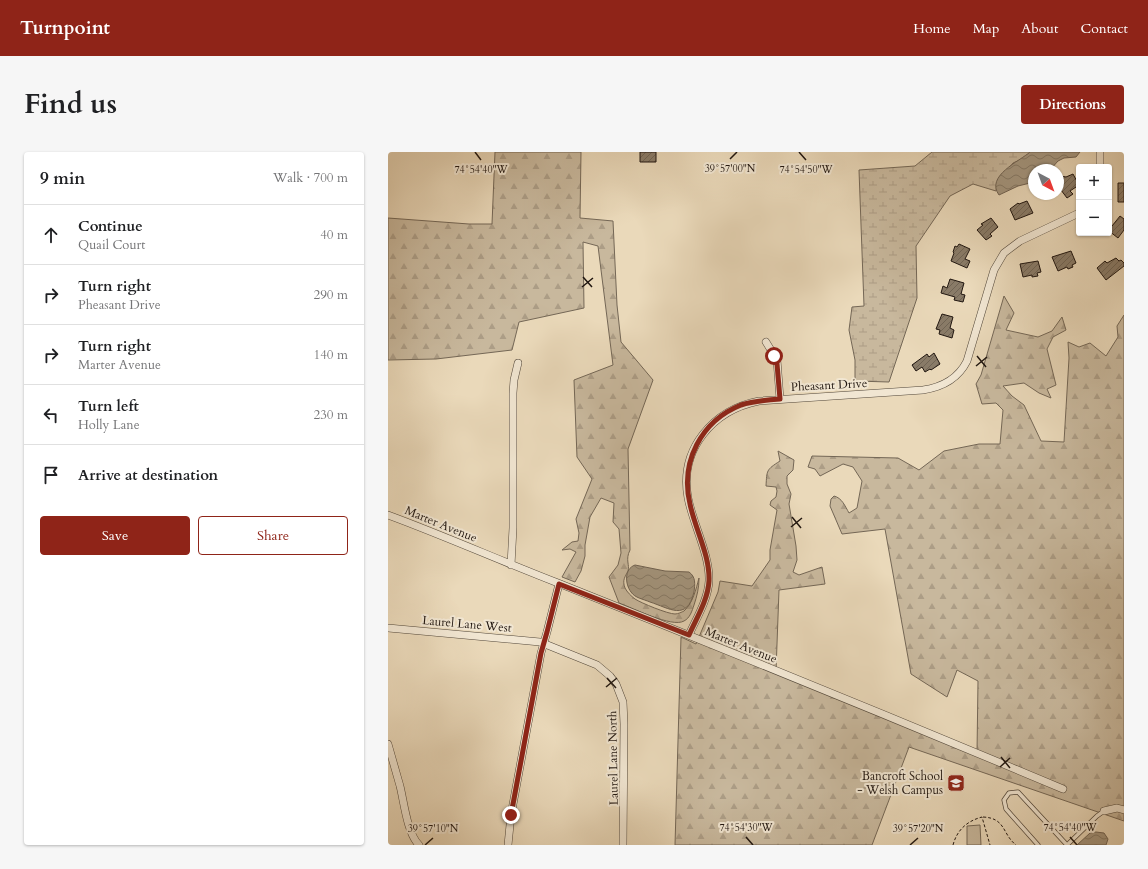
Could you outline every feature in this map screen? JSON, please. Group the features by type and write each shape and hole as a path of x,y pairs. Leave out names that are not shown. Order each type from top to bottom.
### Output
{"street":[{"path":"1100,152 1100,164"},
{"name":"Pheasant Drive","path":"689,635 703,604 709,581 706,561 690,506 687,488 688,470 692,452 706,430 733,409 750,403 780,399 933,389 949,382 963,370 967,361 994,270 1004,253 1020,241 1076,213"},
{"path":"766,342 777,360 780,399"},
{"path":"511,565 513,528 513,393 518,363"},
{"name":"Marter Avenue","path":"388,515 906,723 1063,789"},
{"path":"508,845 511,815 541,653 559,584"},
{"name":"Laurel Lane West","path":"388,628 544,643"},
{"name":"Laurel Lane North","path":"544,643 597,665 610,676 620,692 623,702 624,718 623,845"},
{"path":"388,744 400,786 408,826 419,845"},
{"path":"1104,811 1117,808 1124,810"}],"lane":[{"path":"1038,845 1006,809 1004,800 1009,794 1018,792 1023,796 1067,845 1104,811"}],"path":[{"path":"982,817 990,845"},
{"path":"953,845 958,832 962,827 969,822 982,817 995,819 1000,823 1011,842 1016,845"}],"green space":[{"path":"495,152 581,152 580,218 613,221 617,305 621,342 653,380 628,449 630,550 628,557 628,571 624,579 624,585 629,594 638,601 648,606 676,614 684,611 690,604 699,578 698,592 692,610 684,621 671,622 662,620 619,603 609,577 618,565 621,553 619,529 613,522 614,503 601,498 590,517 585,545 585,556 581,571 575,582 562,577 576,552 570,549 562,550 572,542 578,541 579,533 576,519 592,479 577,457 574,380 613,365 598,246 583,242 584,308 519,322 512,350 436,359 388,360 388,218 469,224 492,224"},
{"path":"932,152 1030,152 1024,158 1013,163 997,184 996,191 973,184 950,196 916,246 917,298 889,382 855,381 855,360 849,330 852,307 864,306 859,170 915,166"},
{"path":"1004,296 1014,313 1006,330 1038,337 1052,331 1062,317 1066,330 1053,337 1047,349 1056,385 1047,389 1051,398 1039,393 1024,383 1003,386 1012,396 1024,405 1041,441 1064,442 1069,358 1068,342 1079,347 1090,343 1106,356 1118,337 1117,326 1124,315 1124,821 909,747 872,845 675,845 681,637 696,644 718,592 720,581 752,586 770,560 770,550 777,510 770,505 771,501 776,497 777,491 776,487 766,486 766,481 768,471 772,466 780,461 778,451 794,460 793,470 787,476 787,484 791,494 789,504 797,560 793,572 799,575 822,567 825,584 779,590 776,671 977,753 978,681 957,670 947,697 911,674 885,529 842,534 830,506 831,499 834,496 841,500 849,513 857,508 862,481 853,467 843,464 820,476 815,469 808,467 812,456 898,458 919,470 944,451 979,444 1000,444 1003,410 996,403 982,404 976,384 981,375"},
{"path":"980,825 981,845 967,845 967,826"}],"water":[{"path":"1030,152 1080,152 1076,157 1064,158 1055,164 1028,164 1028,184 1018,186 999,195 996,188 1000,175"},
{"path":"635,565 665,571 689,572 694,578 695,586 691,601 687,607 682,610 670,609 635,596 629,589 627,573 631,567"},
{"path":"1090,833 1104,833 1108,839 1106,845 1077,845"}],"building":[{"path":"640,152 656,152 656,162 640,162"},
{"path":"1073,174 1076,180 1076,187 1070,191 1073,194 1067,198 1064,194 1064,177"},
{"path":"1118,183 1124,183 1124,202 1118,202"},
{"path":"1027,201 1033,213 1015,220 1010,209 1018,203"},
{"path":"1120,216 1124,219 1124,230 1118,238 1112,233 1112,226"},
{"path":"991,218 998,227 990,234 992,236 986,240 977,230 983,225 981,224"},
{"path":"959,244 970,249 965,259 970,261 967,268 951,261 955,246 957,247"},
{"path":"1071,251 1076,263 1072,265 1073,267 1068,269 1067,267 1058,271 1052,257"},
{"path":"1116,258 1124,263 1124,266 1106,280 1097,268 1105,261 1107,263"},
{"path":"1038,261 1041,272 1037,273 1038,276 1032,277 1032,275 1023,277 1020,264"},
{"path":"950,279 964,283 961,294 965,295 963,302 954,300 955,297 941,293 943,286 947,288"},
{"path":"942,314 953,317 950,328 954,330 952,338 939,334 940,330 936,329"},
{"path":"934,353 940,364 925,372 922,367 916,371 912,365 927,354 929,357"}],"place":[{"name":"Bancroft School - Welsh Campus","path":"956,783"}],"route":[{"path":"511,815 541,653 559,584 689,635 703,604 709,581 706,561 688,497 687,479 692,452 706,430 718,418 741,405 759,401 780,399 777,360 774,356"}]}
